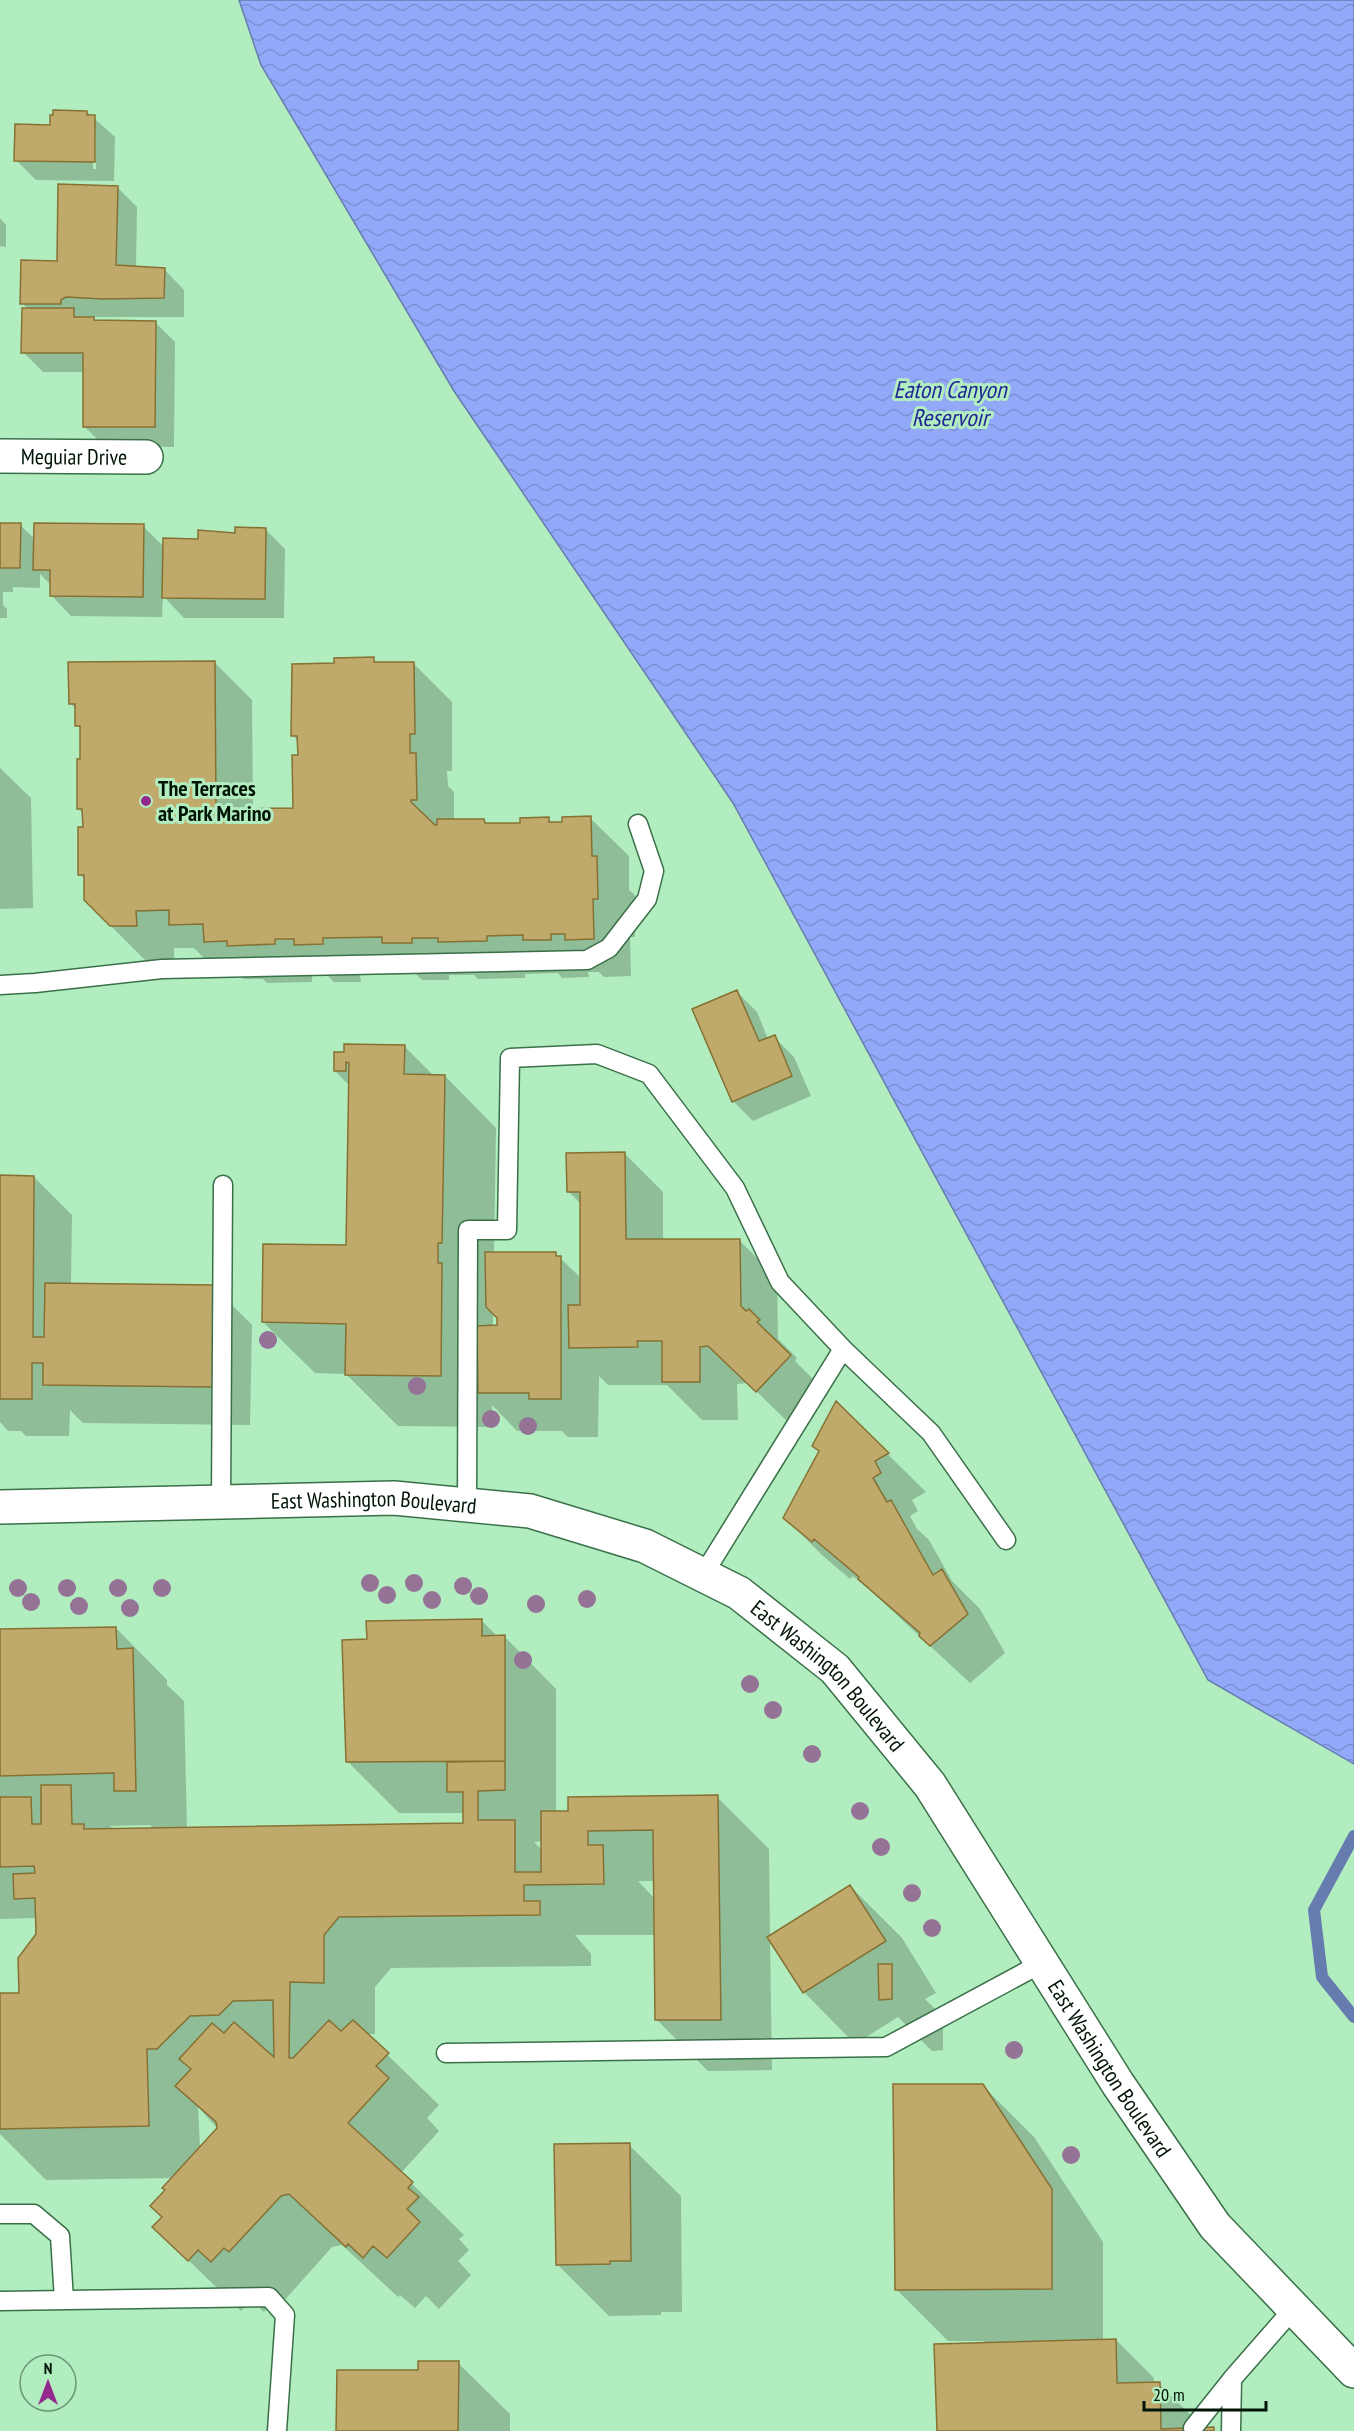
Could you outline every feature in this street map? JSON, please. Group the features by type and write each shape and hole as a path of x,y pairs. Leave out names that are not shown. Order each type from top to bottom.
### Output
{"main road":[{"name":"Meguiar Drive","path":"0,456 146,457"},
{"name":"East Washington Boulevard","path":"0,1507 394,1498 530,1511 645,1546 739,1593 835,1669 930,1785 1118,2084 1215,2226 1354,2371"}],"lane":[{"path":"0,985 162,969 587,960 609,948 647,899 654,871 638,824"},
{"path":"467,1505 468,1230 507,1230 510,1058 597,1054 649,1074 735,1188 780,1282 843,1349 931,1433 1006,1540"},
{"path":"221,1502 223,1185"},
{"path":"703,1575 843,1349"},
{"path":"446,2053 886,2047 1042,1963"},
{"path":"0,2214 34,2214 60,2236 64,2300"},
{"path":"0,2301 269,2297 285,2314 277,2431"},
{"path":"1192,2428 1294,2308"},
{"path":"1231,2431 1232,2379"}],"water":[{"name":"Eaton Canyon Reservoir","path":"239,0 1354,0 1354,1764 1208,1680 733,803 454,391 261,65"}],"building":[{"path":"53,110 87,111 87,115 95,115 95,162 14,161 15,124 50,125 50,115 53,115"},
{"path":"58,184 118,186 116,265 165,268 164,298 66,297 61,300 61,304 20,304 21,260 57,261"},
{"path":"22,308 74,308 74,317 94,317 94,320 156,321 155,427 83,427 83,353 21,353"},
{"path":"0,523 21,523 20,568 0,568"},
{"path":"34,523 144,524 143,597 50,596 50,570 33,570"},
{"path":"235,527 266,528 265,599 162,598 163,538 198,539 198,530 235,533"},
{"name":"The Terraces at Park Marino","path":"374,657 374,662 414,662 415,734 410,734 410,753 416,753 417,800 411,800 411,802 435,825 437,825 437,819 484,819 485,823 520,823 520,818 549,817 549,822 562,822 562,817 591,816 592,856 597,856 598,899 593,899 594,939 565,940 565,934 551,934 551,940 523,940 523,935 487,936 487,941 438,942 438,938 412,938 412,943 382,943 382,937 323,938 323,944 294,945 294,939 275,939 275,944 227,946 227,941 204,942 203,924 169,925 169,910 136,911 137,926 110,926 84,900 84,875 78,875 78,827 83,827 82,809 77,809 77,759 80,759 80,726 75,726 75,704 69,704 68,662 215,661 216,809 293,808 292,755 298,755 297,736 291,736 292,664 334,663 334,658"},
{"path":"737,990 759,1041 775,1035 792,1076 732,1102 692,1009"},
{"path":"344,1044 405,1045 404,1074 445,1075 442,1243 438,1243 438,1263 442,1263 441,1376 345,1375 346,1324 262,1322 263,1244 346,1245 349,1063 346,1062 346,1071 334,1071 334,1052 344,1052"},
{"path":"625,1152 626,1239 740,1239 741,1306 746,1311 749,1309 760,1320 757,1322 791,1355 756,1392 708,1346 700,1347 700,1382 662,1382 662,1341 637,1341 638,1347 569,1348 568,1305 580,1305 580,1192 567,1192 566,1153"},
{"path":"0,1175 34,1176 33,1337 44,1337 45,1283 215,1285 213,1387 43,1385 43,1363 32,1363 32,1399 0,1399"},
{"path":"485,1252 556,1252 556,1256 561,1256 561,1399 529,1399 529,1393 478,1393 477,1326 497,1325 497,1318 486,1307"},
{"path":"836,1401 889,1453 875,1461 881,1473 873,1478 887,1502 891,1500 933,1575 942,1569 968,1614 930,1646 919,1636 920,1633 858,1579 859,1577 814,1539 812,1542 783,1518 819,1451 812,1446"},
{"path":"482,1619 482,1636 505,1635 505,1761 346,1762 342,1640 367,1639 366,1621"},
{"path":"116,1627 117,1649 133,1648 136,1791 114,1791 114,1773 0,1776 0,1629"},
{"path":"505,1761 505,1790 478,1791 478,1820 515,1820 515,1872 541,1872 541,1811 568,1811 568,1797 718,1795 721,2020 655,2020 653,1830 588,1831 588,1845 603,1845 604,1884 524,1885 524,1901 540,1901 540,1915 339,1917 324,1935 324,1983 290,1982 289,2058 293,2058 329,2020 341,2031 353,2020 389,2053 376,2066 389,2078 348,2123 413,2182 408,2188 419,2197 407,2209 420,2222 387,2258 373,2246 363,2258 348,2244 346,2247 289,2194 281,2196 229,2252 224,2248 211,2262 198,2250 188,2261 152,2227 162,2217 150,2206 165,2190 162,2188 217,2128 216,2122 175,2086 191,2069 179,2059 212,2023 224,2033 234,2022 274,2057 273,2000 233,2001 219,2015 190,2016 157,2049 147,2049 149,2126 0,2129 0,1993 19,1993 18,1958 36,1934 35,1898 14,1899 13,1874 35,1873 34,1866 0,1867 0,1797 31,1797 32,1824 41,1824 41,1785 71,1785 72,1824 84,1824 84,1829 463,1823 463,1792 447,1792 447,1762"},
{"path":"850,1885 886,1941 803,1993 767,1937"},
{"path":"878,1964 892,1964 892,1999 879,2000"},
{"path":"893,2084 983,2084 1052,2189 1052,2289 895,2290"},
{"path":"630,2143 631,2261 610,2261 610,2264 556,2265 554,2144"},
{"path":"1116,2339 1117,2383 1160,2382 1161,2429 1214,2427 1214,2431 937,2431 934,2344"},
{"path":"418,2361 459,2361 458,2431 336,2431 337,2370 418,2370"}],"waterway":[{"path":"1354,1836 1314,1910 1322,1977 1354,2017"}],"place":[{"name":"The Terraces at Park Marino","path":"146,801"}]}
